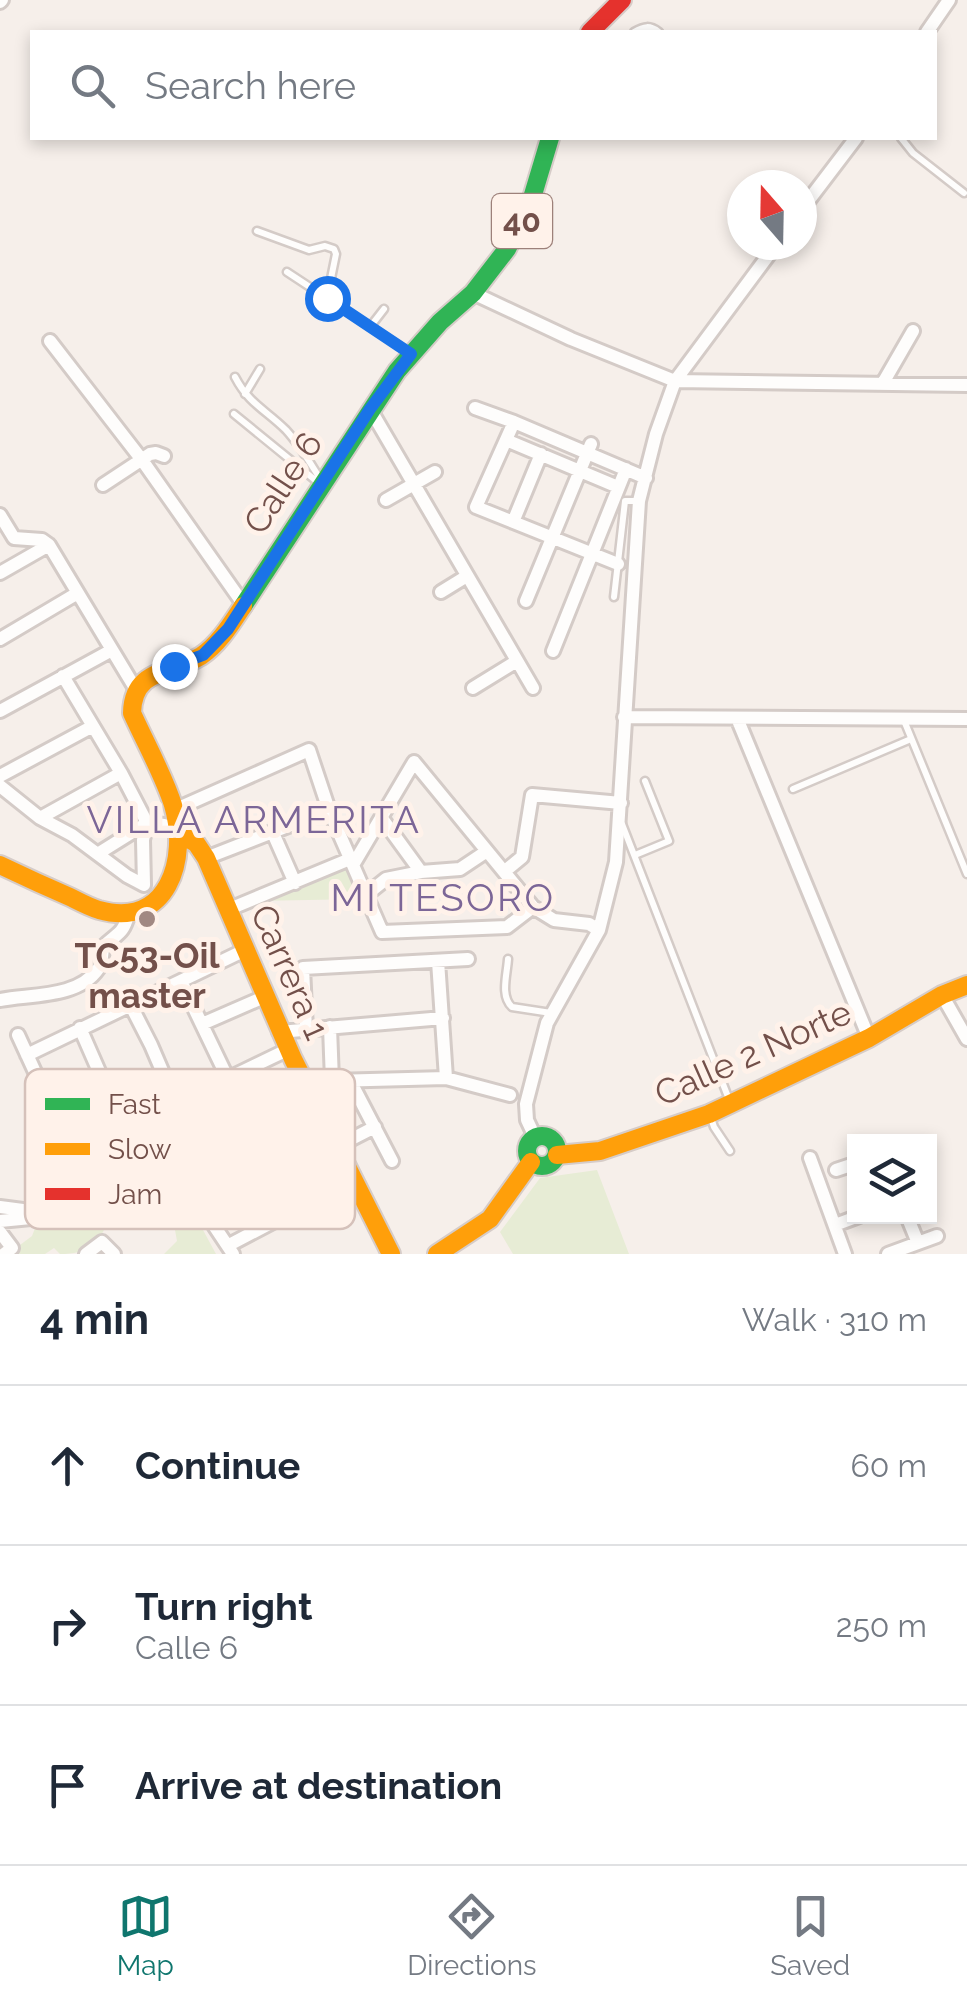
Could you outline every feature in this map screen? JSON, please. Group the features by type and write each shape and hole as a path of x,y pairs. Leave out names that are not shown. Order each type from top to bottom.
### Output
{"street":[{"path":"592,30 622,0"},
{"path":"929,30 948,0"},
{"name":"40","path":"473,293 507,249 525,216 549,140"},
{"path":"817,189 854,140"},
{"path":"535,1137 527,1120 526,1104 547,1022 600,930 616,862 638,501 675,381 765,260"},
{"path":"473,293 571,339 675,381 967,385"},
{"name":"Calle 6","path":"135,688 159,672 203,655 228,629 370,409 411,354 473,293"},
{"path":"883,383 913,331"},
{"path":"50,341 142,460 244,605"},
{"path":"475,408 589,449 646,478"},
{"path":"370,409 533,688"},
{"path":"514,422 476,507 618,564"},
{"path":"514,522 552,438"},
{"path":"506,440 618,488"},
{"path":"526,601 589,449"},
{"path":"103,484 156,453 164,456"},
{"path":"553,652 626,469"},
{"path":"386,500 435,472"},
{"path":"0,515 14,538 34,538 48,545 135,688 130,703 132,713 173,808 176,832 176,864 162,898 153,906 128,915 98,910 0,865"},
{"path":"0,572 48,545"},
{"path":"441,592 467,576"},
{"path":"0,640 76,594"},
{"path":"0,711 112,650"},
{"path":"473,688 517,662"},
{"path":"0,786 40,818 144,885 143,840 147,822 64,676"},
{"path":"624,716 967,718"},
{"path":"738,718 870,1038"},
{"path":"0,776 93,726"},
{"path":"173,808 309,750 329,810 382,932 506,927 534,907"},
{"path":"227,910 352,862 414,762 534,907 554,920 589,924 600,930"},
{"path":"40,818 121,773"},
{"path":"505,871 522,857 532,795 621,803"},
{"path":"206,858 329,810"},
{"path":"381,817 421,872"},
{"path":"99,853 147,822 176,832"},
{"name":"Carrera 1","path":"176,832 196,843 206,858 296,1069"},
{"path":"273,832 295,883"},
{"path":"366,895 386,879 460,870 487,850"},
{"path":"0,1000 68,990 86,981 100,968 102,950 120,934 128,915"},
{"path":"27,1055 244,951"},
{"path":"306,1029 303,968 468,959"},
{"path":"438,961 446,1078"},
{"path":"182,980 222,1069"},
{"name":"Calle 2 Norte","path":"557,1155 600,1150 710,1114 870,1038 967,984"},
{"path":"942,995 967,1040"},
{"path":"202,1024 264,997"},
{"path":"130,1004 161,1069"},
{"path":"240,1069 306,1029 443,1018"},
{"path":"330,1027 332,1069"},
{"path":"80,1028 98,1069"},
{"path":"18,1035 33,1069"},
{"path":"355,1080 446,1078 510,1095"},
{"path":"356,1090 392,1161"},
{"path":"355,1137 375,1127"},
{"path":"544,1135 552,1139 557,1155 546,1166 531,1162 527,1148 535,1137 544,1135"},
{"path":"810,1158 845,1254"},
{"path":"438,1254 490,1218 531,1162"},
{"path":"836,1170 847,1166"},
{"name":"Carrera 1","path":"355,1188 390,1254"},
{"path":"0,1206 25,1210"},
{"path":"0,1221 25,1219"},
{"path":"835,1225 847,1221"},
{"path":"911,1224 918,1243"},
{"path":"216,1229 231,1250 268,1229"},
{"path":"0,1232 12,1248 4,1254"},
{"path":"888,1254 936,1236"},
{"path":"86,1254 102,1242 114,1254"}],"lane":[{"path":"903,140 913,153 964,193"},
{"path":"256,231 309,250 325,246 334,250 327,298"},
{"path":"288,272 411,354"},
{"path":"370,327 384,309"},
{"path":"244,395 260,369"},
{"path":"235,377 244,395 298,444 322,484"},
{"path":"234,414 322,484"},
{"path":"614,597 625,501 638,501"},
{"path":"903,717 967,874"},
{"path":"793,789 912,739"},
{"path":"635,855 669,841 645,781"},
{"path":"620,819 731,1104"},
{"path":"508,959 504,998 507,1004 552,1013"},
{"path":"710,1114 730,1151"}],"green space":[{"path":"346,861 362,899 255,901"},
{"path":"597,1170 629,1254 513,1254 500,1232 540,1178"},
{"path":"35,1229 104,1229 96,1241 78,1252 60,1254 54,1248 45,1254 8,1254 32,1236"},
{"path":"175,1229 200,1229 216,1254 164,1254 177,1241"}],"traffic: fast":[{"path":"243,606 397,371 440,322 473,293 507,249 532,198 549,140"},
{"path":"542,1136 553,1140 557,1151 553,1162 542,1166 531,1162 527,1151 531,1140 542,1136"}],"traffic: slow":[{"path":"0,865 99,910 123,913 142,909 157,899 175,867 177,826 165,782 132,713 134,698 146,680 207,651 243,606"},
{"path":"176,832 196,843 206,858 298,1069"},
{"path":"557,1155 600,1151 709,1114 869,1038 942,995 967,985"},
{"path":"437,1254 490,1219 531,1162"},
{"path":"355,1182 391,1254"}],"traffic: jam":[{"path":"592,30 622,0"}],"place":[{"name":"TC53-Oil master","path":"147,919"}],"district":[{"name":"VILLA ARMERITA","path":"254,820"},
{"name":"MI TESORO","path":"443,898"}],"route":[{"path":"174,666 203,655 228,629 370,409 411,354 327,298"}]}
